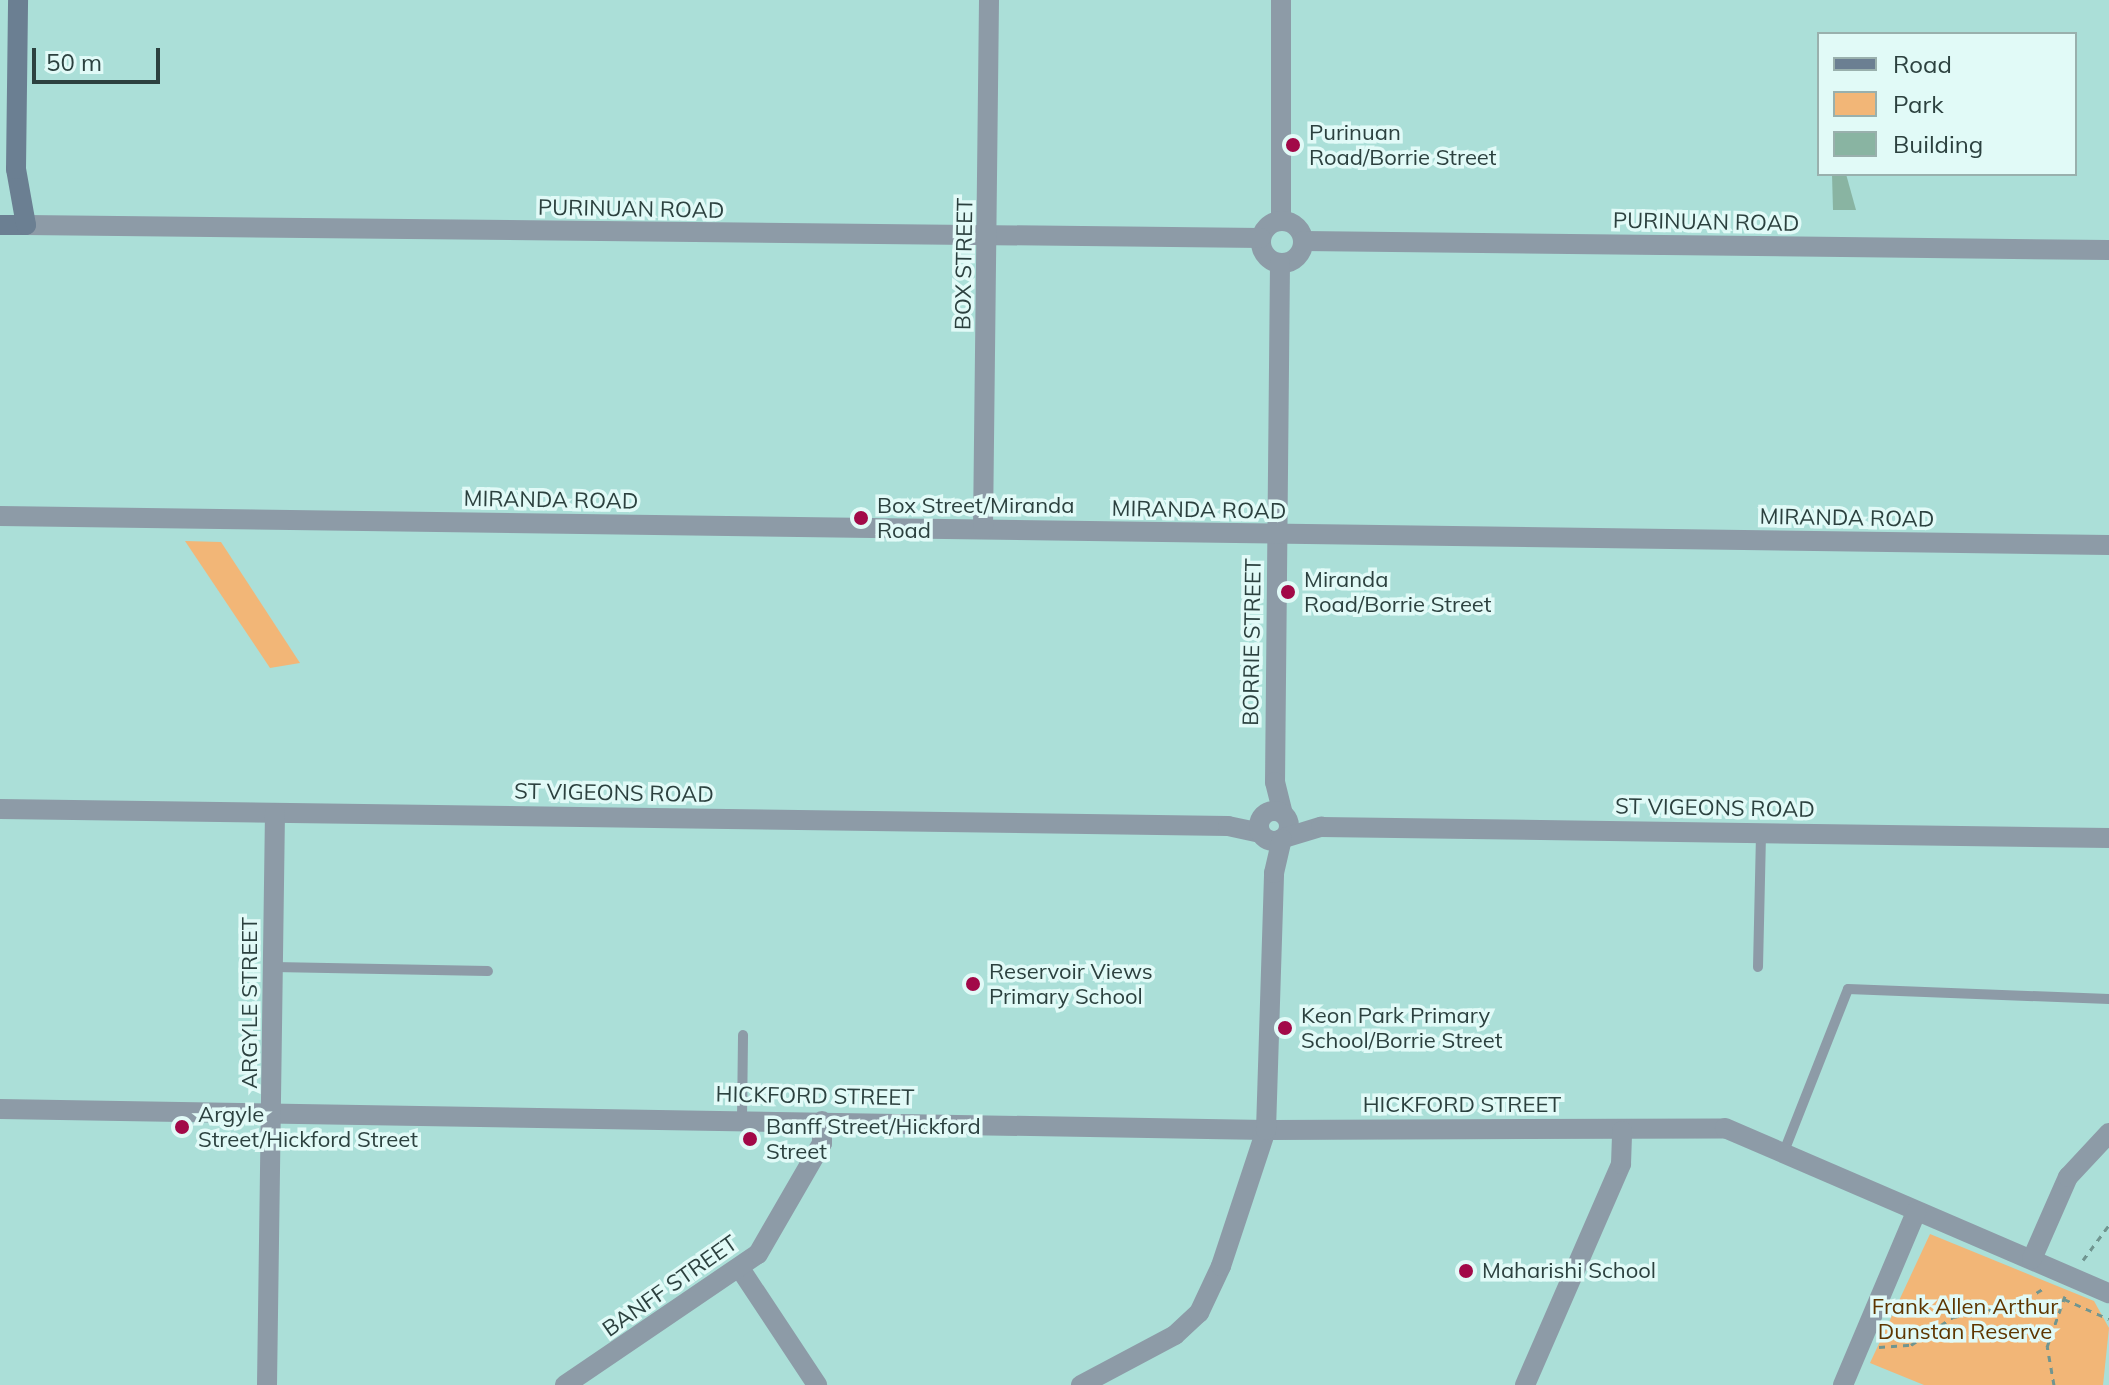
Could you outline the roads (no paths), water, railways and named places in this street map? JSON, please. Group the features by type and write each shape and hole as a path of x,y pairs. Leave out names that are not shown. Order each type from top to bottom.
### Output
{"street":[{"name":"BOX STREET","path":"983,529 989,238 989,0"},
{"path":"1281,0 1281,221 1261,238 1263,251 1280,263 1296,257 1303,241 1298,228 1281,221"},
{"path":"18,1 16,169 26,225"},
{"path":"2,225 16,169"},
{"name":"PURINUAN ROAD","path":"2,225 989,238 1261,238"},
{"name":"PURINUAN ROAD","path":"1303,241 2109,250"},
{"name":"BORRIE STREET","path":"1081,1385 1124,1359 1190,1304 1228,1233 1266,1130 1274,873 1280,263"},
{"name":"MIRANDA ROAD","path":"0,516 2109,545"},
{"name":"ST VIGEONS ROAD","path":"0,809 2109,838"},
{"name":"ARGYLE STREET","path":"267,1385 274,1112 275,813"},
{"name":"HICKFORD STREET","path":"0,1109 1266,1130 1626,1131 1725,1128 2109,1293"},
{"name":"BANFF STREET","path":"565,1385 741,1270 822,1143 822,1121"},
{"path":"1525,1385 1621,1164 1626,1131"},
{"path":"2032,1259 2068,1177 2109,1133"},
{"path":"1843,1385 1916,1212"},
{"path":"741,1270 817,1385"}],"lane":[{"path":"1758,967 1761,833"},
{"path":"274,967 488,971"},
{"path":"1783,1154 1848,989 2109,999"},
{"path":"742,1119 743,1035"}],"place":[{"name":"Purinuan Road/Borrie Street","path":"1293,145"},
{"name":"Box Street/Miranda Road","path":"861,518"},
{"name":"Miranda Road/Borrie Street","path":"1288,592"},
{"name":"Reservoir Views Primary School","path":"973,984"},
{"name":"Keon Park Primary School/Borrie Street","path":"1285,1028"},
{"name":"Argyle Street/Hickford Street","path":"182,1127"},
{"name":"Banff Street/Hickford Street","path":"750,1139"},
{"name":"Maharishi School","path":"1466,1271"}],"park label":[{"name":"Frank Allen Arthur Dunstan Reserve","path":"1965,1318"}]}
